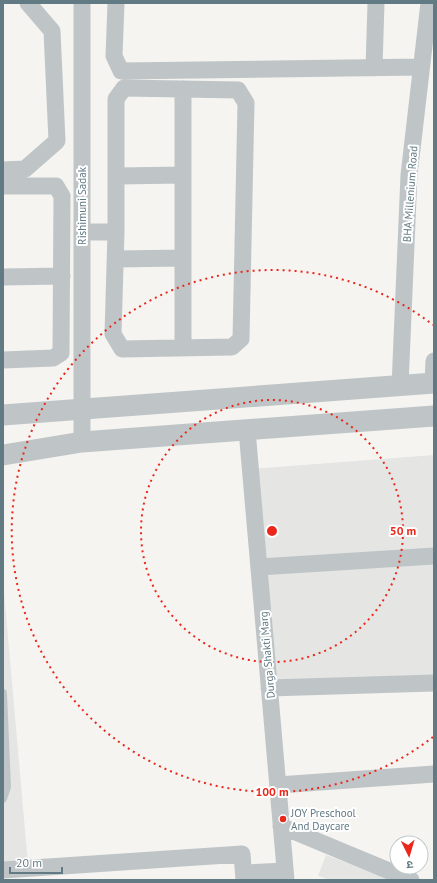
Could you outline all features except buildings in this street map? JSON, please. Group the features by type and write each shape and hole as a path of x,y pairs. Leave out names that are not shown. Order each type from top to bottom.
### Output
{"street":[{"path":"3,170 25,169 57,141 52,31 28,3"},
{"name":"Rishimuni Sadak","path":"82,3 82,442"},
{"path":"116,3 114,56 121,71 374,68 422,66"},
{"path":"374,68 376,3"},
{"name":"BHA Millenium Road","path":"400,386 409,175 429,3"},
{"path":"54,76 82,75"},
{"path":"124,88 183,89 238,90 246,103 241,339 232,347 122,349 113,334 116,259 116,99 124,88"},
{"path":"183,89 183,348"},
{"path":"55,104 82,103"},
{"path":"117,176 183,175"},
{"path":"3,186 56,186 62,196 61,353 53,358 3,360"},
{"path":"82,232 116,232"},
{"path":"116,259 183,258"},
{"path":"3,277 62,276"},
{"path":"3,415 434,383 434,361"},
{"path":"3,455 82,442 434,416"},
{"name":"Durga Shakti Marg","path":"247,430 285,876"},
{"path":"259,567 434,556"},
{"path":"270,688 434,683"},
{"path":"278,785 434,774"},
{"path":"281,826 411,880"},
{"path":"3,870 242,854 244,876 285,876"}],"lane":[{"path":"3,693 7,787 3,799"}],"shaded area":[{"path":"434,455 434,683 269,688 251,469"},
{"path":"3,580 28,864 3,866"},
{"path":"326,855 393,880 330,880 318,876"}],"place":[{"name":"JOY Preschool And Daycare","path":"283,819"}]}
